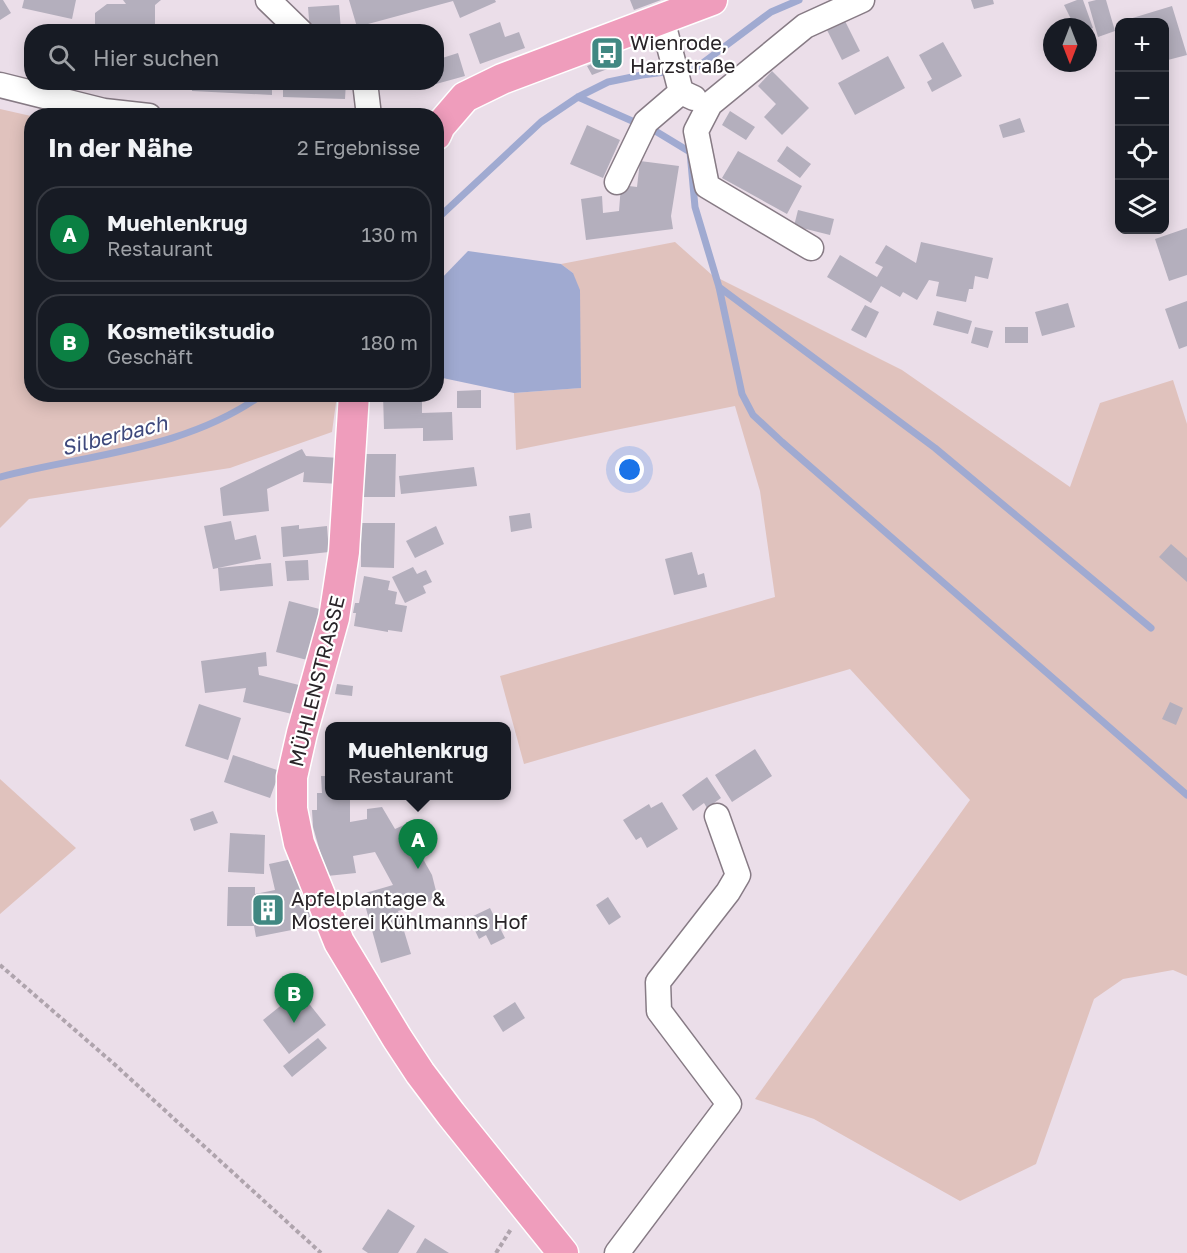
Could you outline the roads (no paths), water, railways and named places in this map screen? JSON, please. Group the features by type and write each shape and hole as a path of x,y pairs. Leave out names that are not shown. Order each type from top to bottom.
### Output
{"main road":[{"path":"444,121 465,97 502,79 712,0"},
{"name":"MÜHLENSTRASSE","path":"354,402 345,552 334,618 292,777 292,809 300,843 339,942 396,1038 444,1106 563,1253"}],"street":[{"path":"268,0 293,24"},
{"path":"811,248 706,186 696,131 710,104 805,26 862,0"},
{"path":"662,19 680,88 710,104"},
{"path":"0,85 92,108"},
{"path":"617,182 643,128 680,88"},
{"path":"366,90 368,108"},
{"path":"617,1253 729,1104 659,1011 658,982 728,892 738,875 717,816"}],"water":[{"path":"468,251 561,264 573,273 580,290 581,388 514,393 444,378 444,276"}],"waterway":[{"path":"444,213 541,122 578,97 608,82 696,68 771,12 799,0"},
{"path":"578,97 657,132 690,152 695,207 719,287 742,394 753,415 1187,795"},
{"path":"719,287 935,448 1151,628"},
{"name":"Silberbach","path":"0,477 169,439 233,413 250,402"}],"place":[{"name":"Wienrode, Harzstraße","path":"607,53"},
{"name":"Muehlenkrug","path":"418,869"},
{"name":"Apfelplantage & Mosterei Kühlmanns Hof","path":"268,910"},
{"name":"Kosmetikstudio","path":"294,1023"}]}
